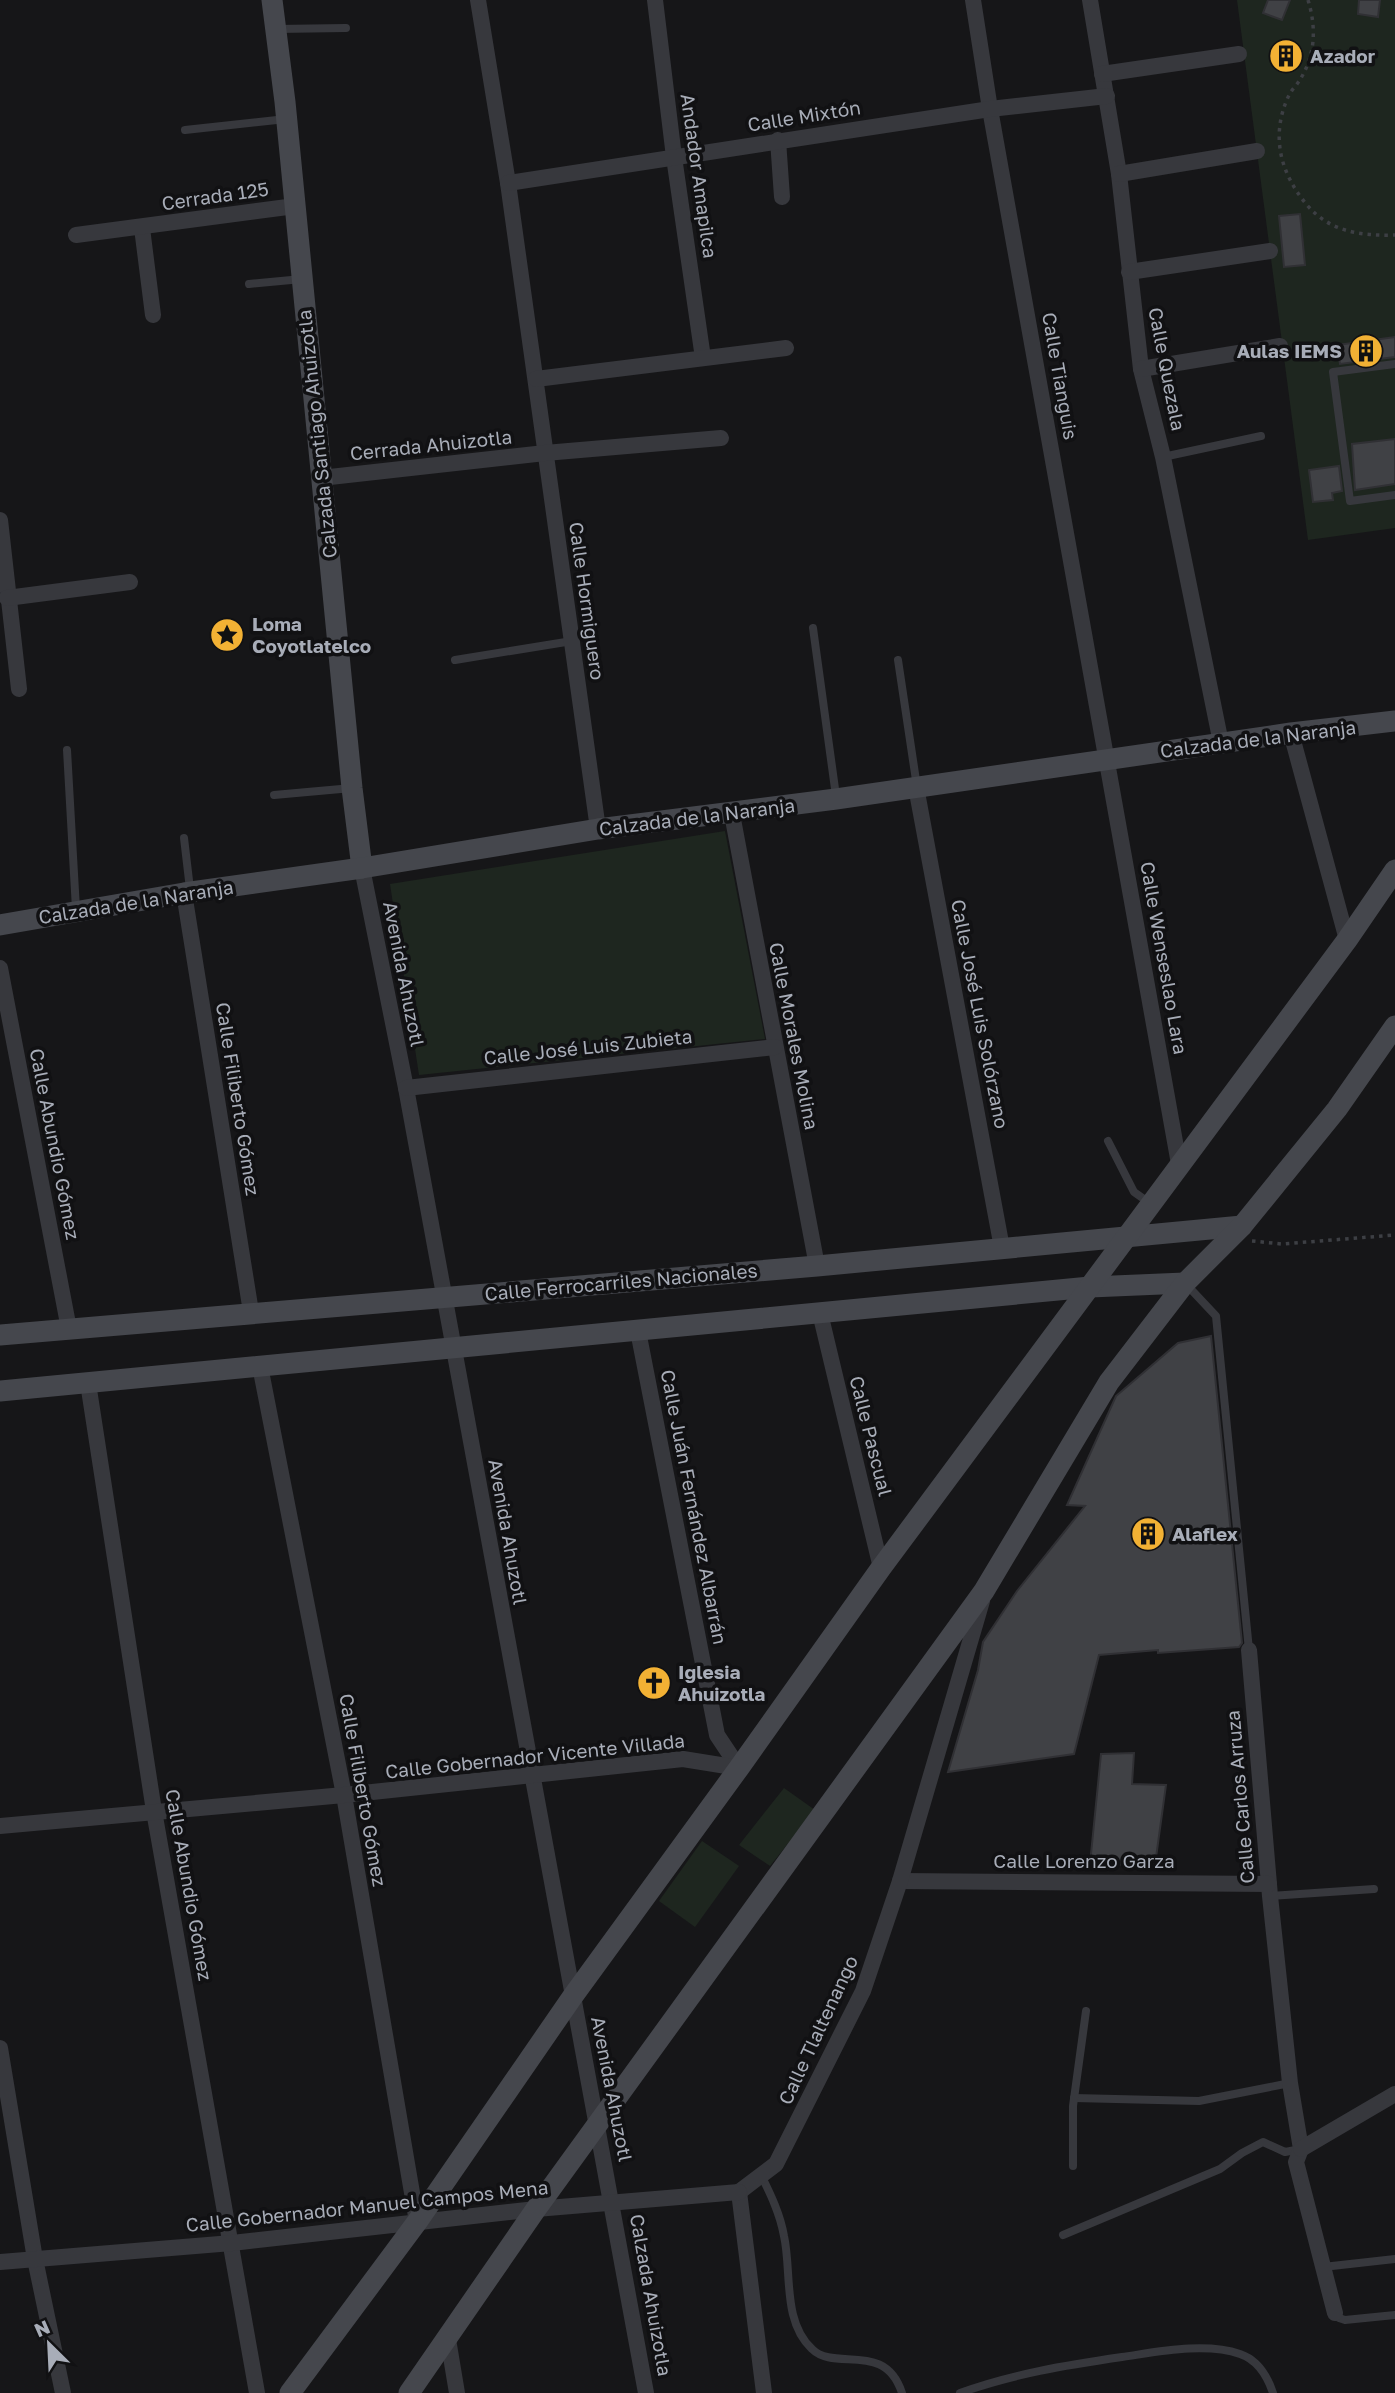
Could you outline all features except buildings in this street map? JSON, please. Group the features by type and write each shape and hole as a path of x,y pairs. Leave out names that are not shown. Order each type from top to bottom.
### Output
{"main road":[{"name":"Calzada Santiago Ahuizotla","path":"272,0 362,867"},
{"name":"Calzada de la Naranja","path":"0,925 598,829 732,814 1108,758 1395,721"},
{"path":"289,2393 417,2222 573,1996 881,1568 1347,940 1395,870"},
{"path":"409,2393 536,2209 984,1591 1109,1382 1185,1283 1236,1233 1337,1109 1395,1026"},
{"name":"Calle Ferrocarriles Nacionales","path":"0,1335 1126,1237 1236,1233"},
{"path":"0,1391 1090,1287 1185,1283"}],"street":[{"name":"Calle Hormiguero","path":"478,0 508,183 598,829"},
{"name":"Andador Amapilca","path":"656,0 674,157 703,358"},
{"name":"Calle Tianguis","path":"973,0 990,109 1108,758"},
{"name":"Calle Quezala","path":"1090,0 1119,174 1141,369 1163,457 1221,743"},
{"path":"1102,74 1240,54"},
{"name":"Calle Mixtón","path":"508,183 990,109 1107,96"},
{"path":"778,140 782,197"},
{"path":"1119,174 1257,151"},
{"name":"Cerrada 125","path":"76,235 295,206"},
{"name":"Cerrada 125","path":"142,228 153,315"},
{"path":"1129,272 1270,251"},
{"path":"1141,369 1280,346"},
{"path":"536,379 786,348"},
{"name":"Cerrada Ahuizotla","path":"321,478 545,453 721,438"},
{"path":"0,520 19,689"},
{"path":"8,598 130,582"},
{"path":"1291,733 1347,940"},
{"name":"Calle Wenseslao Lara","path":"1108,758 1179,1164"},
{"name":"Calle José Luis Solórzano","path":"916,787 1002,1248"},
{"name":"Calle Morales Molina","path":"732,814 817,1266"},
{"name":"Avenida Ahuzotl","path":"362,867 406,1088 613,2203"},
{"name":"Calle Filiberto Gómez","path":"187,893 251,1312"},
{"name":"Calle Abundio Gómez","path":"0,968 69,1329"},
{"name":"Calle José Luis Zubieta","path":"406,1088 775,1047"},
{"name":"Calle Pascual","path":"820,1313 881,1568"},
{"name":"Calle Juán Fernández Albarrán","path":"638,1331 717,1735 739,1768"},
{"name":"Calle Filiberto Gómez","path":"260,1366 344,1795 417,2222"},
{"name":"Calle Abundio Gómez","path":"88,1383 154,1811 257,2393"},
{"name":"Calle Tlaltenango","path":"739,2192 776,2164 863,1991 900,1881 984,1591"},
{"name":"Calle Carlos Arruza","path":"1249,1650 1269,1890 1290,2083 1301,2149 1296,2162 1335,2313"},
{"name":"Calle Gobernador Vicente Villada","path":"0,1826 532,1777 683,1759 739,1768"},
{"name":"Calle Lorenzo Garza","path":"900,1881 1269,1890"},
{"path":"0,2048 35,2259 63,2393"},
{"path":"1301,2149 1395,2094"},
{"path":"739,2192 764,2393"},
{"name":"Calle Gobernador Manuel Campos Mena","path":"0,2262 232,2243 536,2209 739,2192"},
{"name":"Calzada Ahuizotla","path":"613,2203 646,2393"},
{"path":"448,2339 457,2393"}],"lane":[{"path":"276,29 346,28"},
{"path":"185,130 286,119"},
{"path":"249,284 302,279"},
{"path":"1395,365 1333,372 1350,502 1395,495"},
{"path":"1163,457 1261,436"},
{"path":"813,628 836,799"},
{"path":"455,660 572,641"},
{"path":"898,660 916,787"},
{"path":"67,750 76,912"},
{"path":"274,795 352,788"},
{"path":"184,838 187,893"},
{"path":"1108,1141 1134,1192 1151,1204"},
{"name":"Calle Carlos Arruza","path":"1185,1283 1216,1316 1249,1650"},
{"path":"1269,1890 1374,1889"},
{"path":"1073,2166 1074,2098 1086,2011"},
{"path":"1074,2098 1199,2101 1290,2083"},
{"path":"1063,2235 1220,2169 1263,2142 1285,2152 1301,2149"},
{"path":"761,2175 777,2208 785,2238 790,2302 800,2335 813,2351 826,2356 874,2362 891,2373 902,2393"},
{"path":"1323,2267 1395,2259"},
{"path":"1335,2313 1345,2320 1395,2315"},
{"path":"960,2393 988,2382 1045,2369 1167,2350 1206,2349 1239,2354 1257,2363 1268,2378 1273,2393"}],"path":[{"path":"1308,0 1315,31 1307,65 1289,94 1281,119 1279,144 1284,170 1313,212 1332,226 1361,235 1395,235"},
{"path":"1236,1233 1282,1244 1395,1235"}],"shaded area":[{"path":"1237,0 1395,0 1395,528 1308,540"},
{"path":"725,831 765,1039 419,1075 390,884"},
{"path":"784,1788 815,1810 770,1866 739,1845"},
{"path":"702,1841 739,1866 695,1927 659,1901"}],"place":[{"name":"Azador","path":"1286,56"},
{"name":"Aulas IEMS","path":"1366,351"},
{"name":"Loma Coyotlatelco","path":"227,635"},
{"name":"Alaflex","path":"1148,1534"},
{"name":"Iglesia Ahuizotla","path":"654,1683"}]}
